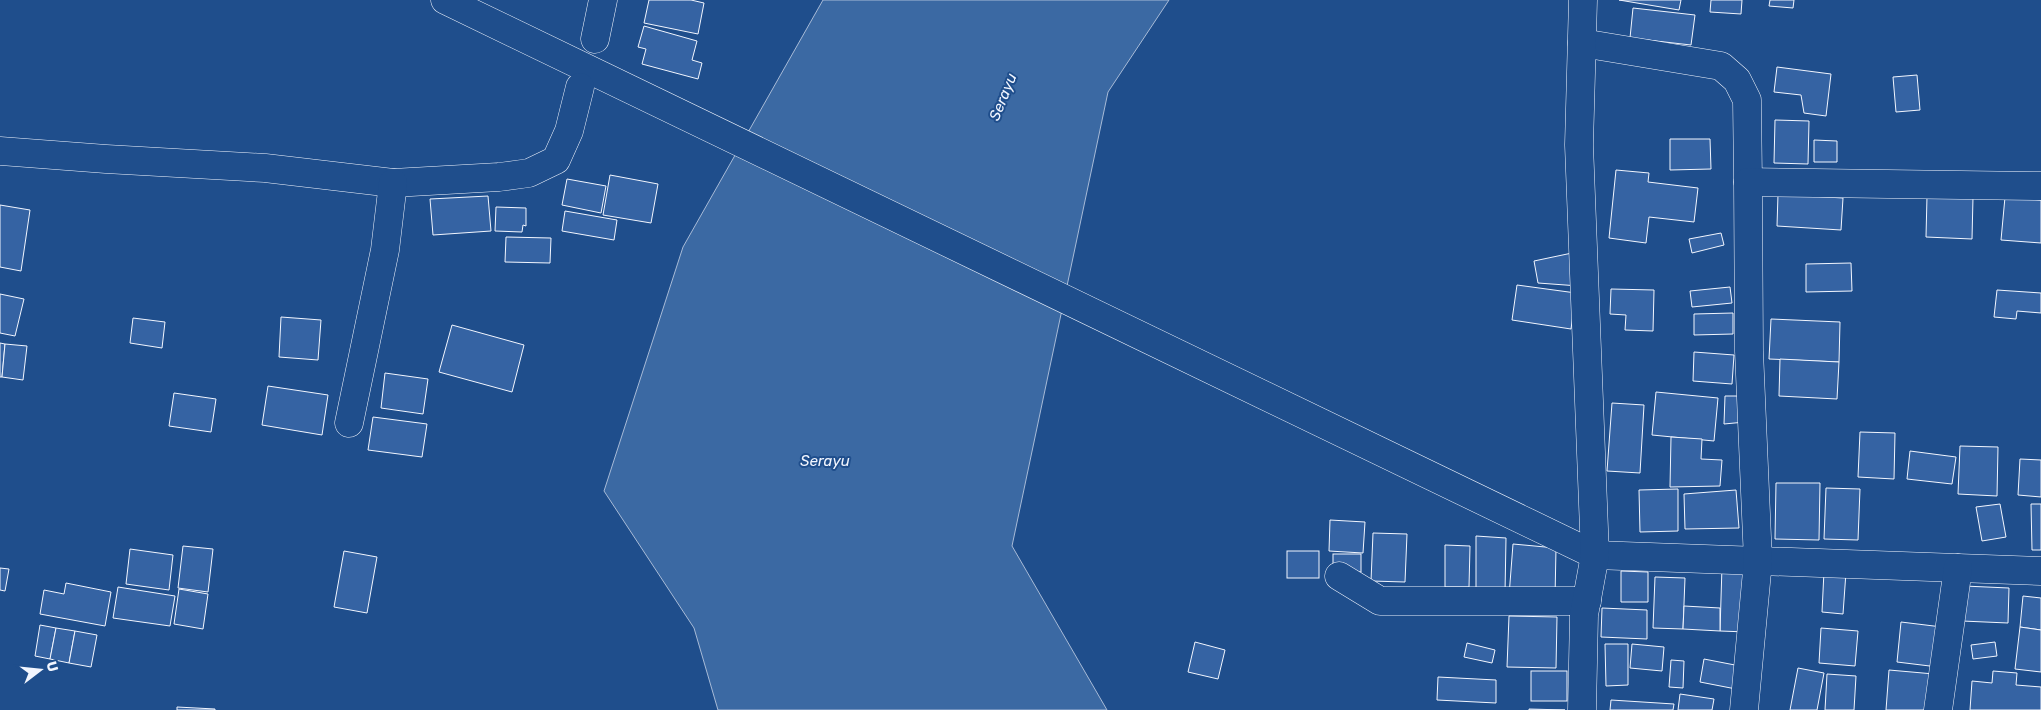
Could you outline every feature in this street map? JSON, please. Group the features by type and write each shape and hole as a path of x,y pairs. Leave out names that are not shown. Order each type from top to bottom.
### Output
{"street":[{"path":"445,0 1595,555 2041,571"},
{"path":"595,39 603,0"},
{"path":"1582,710 1584,615 1595,555 1579,145 1583,0"},
{"path":"1582,43 1721,66 1737,80 1747,100 1750,351 1758,562 1744,710"},
{"path":"0,151 106,160 265,168 393,183 499,177 529,173 556,160 569,131 580,87"},
{"path":"1748,182 2041,186"},
{"path":"349,423 385,250 393,183"},
{"path":"1938,710 1958,568"},
{"path":"1339,576 1380,601 1587,601"}],"water":[{"name":"Serayu","path":"823,0 1169,0 1108,92 1012,546 1107,710 718,710 694,628 604,491 683,247"}],"building":[{"path":"649,0 691,0 704,3 698,34 644,23"},
{"path":"1619,0 1681,0 1679,10"},
{"path":"1711,0 1742,0 1741,14 1710,12"},
{"path":"1770,0 1794,0 1793,8 1769,6"},
{"path":"1633,8 1695,15 1691,45 1630,38"},
{"path":"644,26 697,41 692,60 702,63 698,79 642,64 646,49 638,47"},
{"path":"1777,67 1831,74 1826,116 1804,113 1801,95 1774,92"},
{"path":"1917,75 1920,110 1896,112 1893,77"},
{"path":"1775,120 1809,121 1808,164 1774,163"},
{"path":"1670,139 1710,139 1711,169 1670,170"},
{"path":"1814,140 1837,141 1837,162 1814,162"},
{"path":"1616,170 1649,173 1648,182 1698,188 1694,222 1649,217 1646,243 1609,238"},
{"path":"610,175 658,184 651,223 603,215"},
{"path":"567,179 606,186 601,213 562,205"},
{"path":"1778,194 1843,198 1841,230 1777,226"},
{"path":"488,196 491,231 433,235 430,199"},
{"path":"1927,196 1973,197 1972,239 1926,237"},
{"path":"2005,197 2041,200 2041,243 2001,240"},
{"path":"0,205 30,210 21,271 0,267"},
{"path":"496,207 526,208 526,226 523,225 522,232 495,231"},
{"path":"565,211 617,220 614,240 562,231"},
{"path":"1721,233 1724,245 1692,253 1689,239"},
{"path":"506,237 551,238 550,263 505,262"},
{"path":"1572,253 1579,286 1538,283 1534,261"},
{"path":"1851,263 1852,291 1806,292 1806,264"},
{"path":"1517,285 1576,293 1571,329 1512,320"},
{"path":"1730,287 1732,303 1692,307 1690,291"},
{"path":"1611,289 1654,290 1653,331 1625,330 1626,315 1610,314"},
{"path":"1997,290 2041,293 2041,313 2017,311 2016,319 1994,317"},
{"path":"0,294 24,299 15,336 0,333"},
{"path":"1733,313 1733,334 1694,335 1694,314"},
{"path":"281,317 321,320 318,360 279,357"},
{"path":"133,318 165,322 162,348 130,343"},
{"path":"1771,319 1840,322 1839,362 1769,359"},
{"path":"452,325 524,345 512,392 439,372"},
{"path":"0,343 5,344 2,377 0,377"},
{"path":"5,344 27,346 23,380 2,377"},
{"path":"1694,352 1734,355 1732,384 1693,381"},
{"path":"1780,359 1839,362 1837,399 1779,396"},
{"path":"385,373 428,379 423,414 381,408"},
{"path":"268,386 328,395 322,435 262,425"},
{"path":"1656,392 1718,398 1714,441 1652,435"},
{"path":"174,393 216,399 211,432 169,426"},
{"path":"1725,396 1744,396 1745,422 1724,424"},
{"path":"1612,403 1644,405 1640,473 1607,471"},
{"path":"373,417 427,424 422,457 368,450"},
{"path":"1860,432 1895,433 1894,479 1858,477"},
{"path":"1671,437 1702,439 1701,459 1722,460 1720,486 1670,487"},
{"path":"1960,446 1998,447 1997,496 1958,494"},
{"path":"1910,451 1956,457 1952,484 1907,479"},
{"path":"2020,459 2041,460 2041,497 2018,495"},
{"path":"1776,483 1820,483 1819,540 1775,539"},
{"path":"1826,488 1860,489 1858,540 1824,539"},
{"path":"1678,489 1678,531 1640,532 1639,490"},
{"path":"1736,490 1739,528 1685,529 1684,494"},
{"path":"2000,504 2006,537 1982,541 1976,507"},
{"path":"2031,504 2041,504 2041,550 2032,550"},
{"path":"1330,520 1365,522 1363,553 1329,551"},
{"path":"1373,533 1407,534 1405,582 1371,581"},
{"path":"1476,536 1506,538 1505,593 1476,593"},
{"path":"1513,544 1556,548 1555,598 1509,596"},
{"path":"1445,545 1470,546 1469,587 1445,587"},
{"path":"183,546 213,549 208,592 178,588"},
{"path":"130,549 173,555 169,590 126,584"},
{"path":"344,551 377,557 367,613 334,607"},
{"path":"1287,551 1319,551 1319,578 1287,578"},
{"path":"1333,554 1361,554 1361,572 1333,572"},
{"path":"1722,566 1750,568 1747,632 1720,631"},
{"path":"0,568 9,569 5,591 0,590"},
{"path":"1621,571 1648,572 1648,602 1621,602"},
{"path":"1824,571 1846,572 1843,614 1822,612"},
{"path":"1655,577 1685,578 1683,629 1653,628"},
{"path":"66,583 111,592 105,626 40,614 44,590 64,594"},
{"path":"1964,586 2009,588 2008,623 1962,621"},
{"path":"118,587 175,596 170,626 113,618"},
{"path":"179,589 208,594 203,629 174,624"},
{"path":"2023,596 2041,598 2041,630 2020,627"},
{"path":"1684,606 1720,608 1720,631 1683,629"},
{"path":"1602,608 1647,610 1647,639 1601,637"},
{"path":"1509,616 1557,617 1556,668 1507,667"},
{"path":"1901,622 1942,627 1938,667 1897,662"},
{"path":"40,625 56,628 50,659 35,656"},
{"path":"2020,627 2041,630 2041,672 2015,669"},
{"path":"56,628 75,631 69,663 50,659"},
{"path":"1821,628 1858,631 1855,666 1819,663"},
{"path":"75,631 97,635 91,667 69,663"},
{"path":"1195,642 1225,650 1218,679 1188,672"},
{"path":"1995,642 1997,656 1973,659 1971,645"},
{"path":"1467,643 1495,650 1492,663 1464,657"},
{"path":"1605,644 1628,644 1628,685 1606,686"},
{"path":"1632,644 1664,647 1662,671 1630,668"},
{"path":"1704,659 1740,666 1736,689 1700,682"},
{"path":"1671,660 1684,661 1683,688 1669,687"},
{"path":"1798,668 1824,673 1817,710 1790,710"},
{"path":"1889,670 1934,674 1931,710 1886,710"},
{"path":"1531,671 1567,671 1567,701 1531,701"},
{"path":"1993,671 2017,673 2016,685 2041,687 2041,710 1970,710 1972,681 1992,683"},
{"path":"1827,674 1856,676 1854,710 1825,710"},
{"path":"1438,677 1496,680 1496,703 1437,700"},
{"path":"1680,694 1714,699 1712,710 1678,710"},
{"path":"1611,700 1674,704 1673,710 1610,710"},
{"path":"177,707 215,709 215,710 177,710"},
{"path":"1529,709 1565,710 1529,710"}]}
